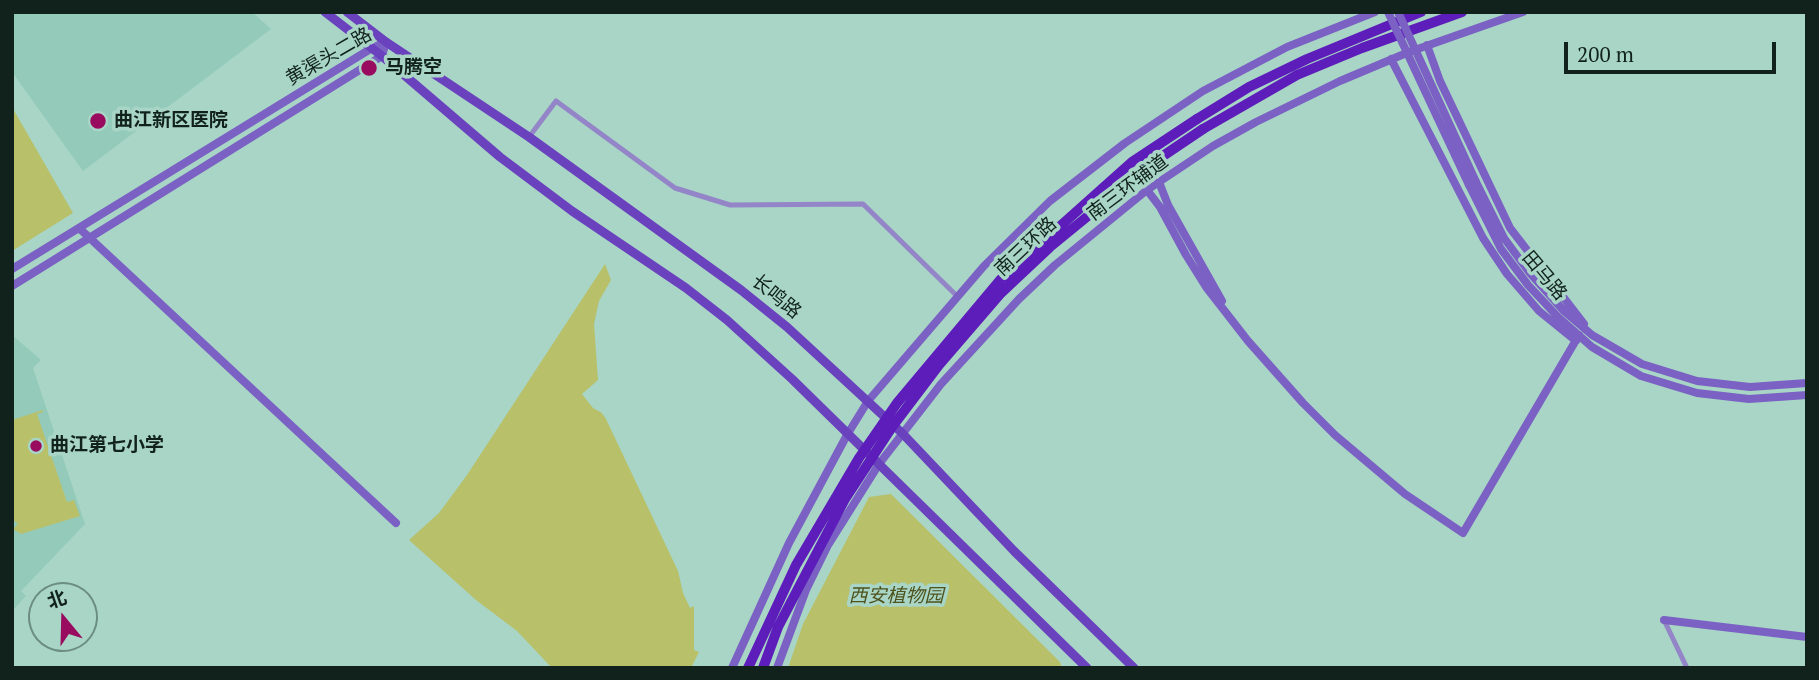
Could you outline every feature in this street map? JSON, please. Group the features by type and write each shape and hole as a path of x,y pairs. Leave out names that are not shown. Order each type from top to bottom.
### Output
{"highway":[{"name":"南三环路","path":"762,668 778,627 845,499 892,427 939,365 1001,293 1050,247 1200,124 1249,88 1307,58 1421,12"},
{"name":"南三环路","path":"748,668 796,565 859,457 897,403 1001,279 1132,162 1297,75 1462,12"}],"main road":[{"path":"325,12 382,56 500,157 727,320 792,379 1087,668"},
{"name":"长鸣路","path":"347,12 386,42 529,137 741,290 787,327 902,433 1014,551 1134,668"}],"street":[{"name":"田马路","path":"1388,12 1472,184 1504,238 1529,272 1564,311 1592,335 1642,364 1697,381 1750,387 1807,383"},
{"name":"田马路","path":"1398,12 1501,249 1577,338 1641,376 1697,393 1749,399 1807,395"},
{"name":"南三环辅道","path":"777,668 806,590 828,545 879,464 941,384 1019,299 1055,265 1147,190 1213,146 1256,122 1340,81 1523,12"},
{"name":"南三环辅道","path":"732,668 789,543 868,401 984,266 1050,201 1125,143 1203,91 1287,47 1369,13"},
{"name":"黄渠头二路","path":"12,269 372,48 386,42"},
{"name":"黄渠头二路","path":"12,286 382,56 386,42"},
{"path":"1427,46 1510,228 1592,335"},
{"path":"1147,190 1160,207 1206,287 1275,373 1335,435 1405,494 1463,533 1577,338 1539,311 1507,274 1483,238 1391,60"},
{"path":"529,137 556,101 675,188 730,205 863,204 958,297"},
{"path":"1159,183 1168,205 1230,316"},
{"path":"79,228 396,523"},
{"path":"1664,621 1807,637"},
{"path":"1664,621 1687,668"}],"shaded area":[{"name":"曲江新区医院","path":"12,12 252,12 271,29 83,171 12,72"},
{"name":"曲江第七小学","path":"12,335 41,360 33,368 85,524 28,582 21,591 26,596 12,611"}],"green space":[{"path":"12,107 73,213 12,251"},
{"path":"605,264 611,280 599,301 594,324 598,380 582,394 606,419 678,571 690,608 694,606 694,650 699,652 691,668 552,668 517,631 476,600 409,540 439,513 467,475"},
{"path":"43,410 37,414 67,502 74,500 80,516 21,534 13,529 18,524 12,519 12,420"},
{"name":"西安植物园","path":"891,494 1060,662 1062,668 788,668 803,624 869,497"}],"place":[{"name":"马腾空","path":"369,68"},
{"name":"曲江新区医院","path":"98,121"},
{"name":"曲江第七小学","path":"36,446"}]}
